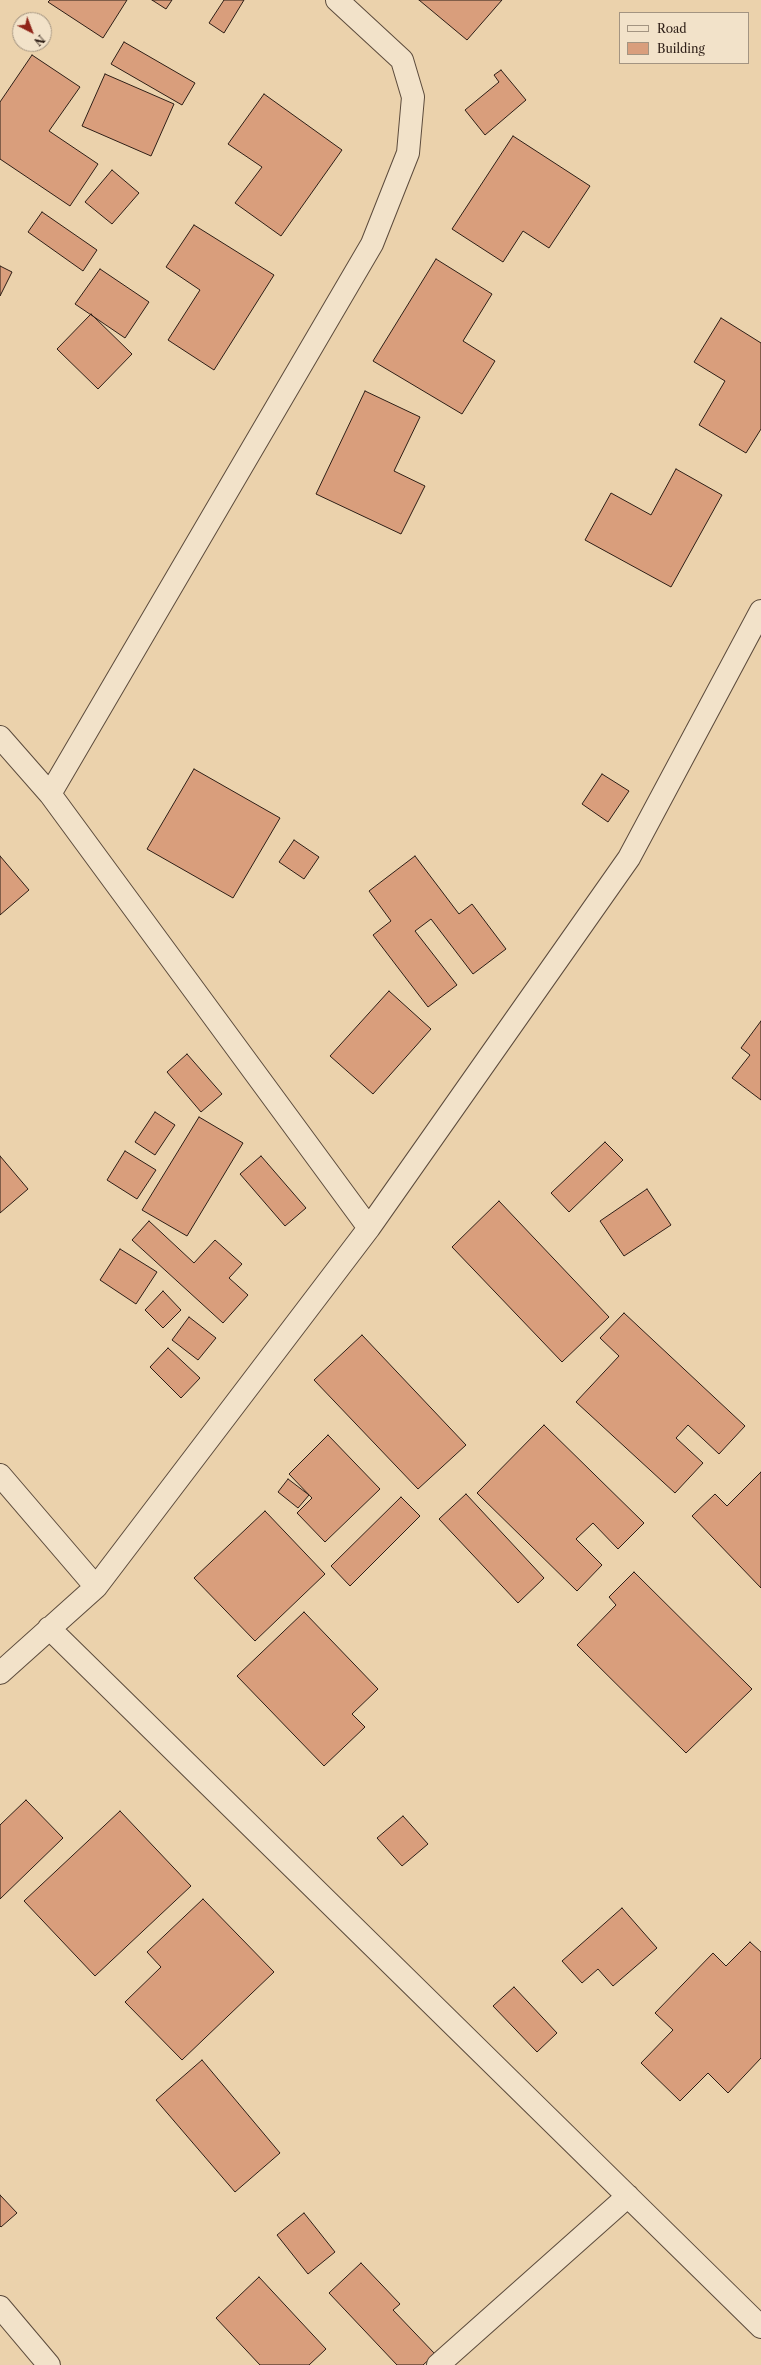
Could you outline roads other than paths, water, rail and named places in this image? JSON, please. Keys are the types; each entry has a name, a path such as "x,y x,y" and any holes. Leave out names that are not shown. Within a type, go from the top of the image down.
{"street":[{"path":"50,794 372,244 408,153 414,97 402,60 337,0"},
{"path":"0,1673 96,1587 369,1228 629,858 761,611"},
{"path":"0,737 50,794 369,1228"},
{"path":"0,1475 96,1587"},
{"path":"49,1628 628,2196 760,2323"},
{"path":"438,2365 628,2196"},
{"path":"0,2307 49,2365"}]}
